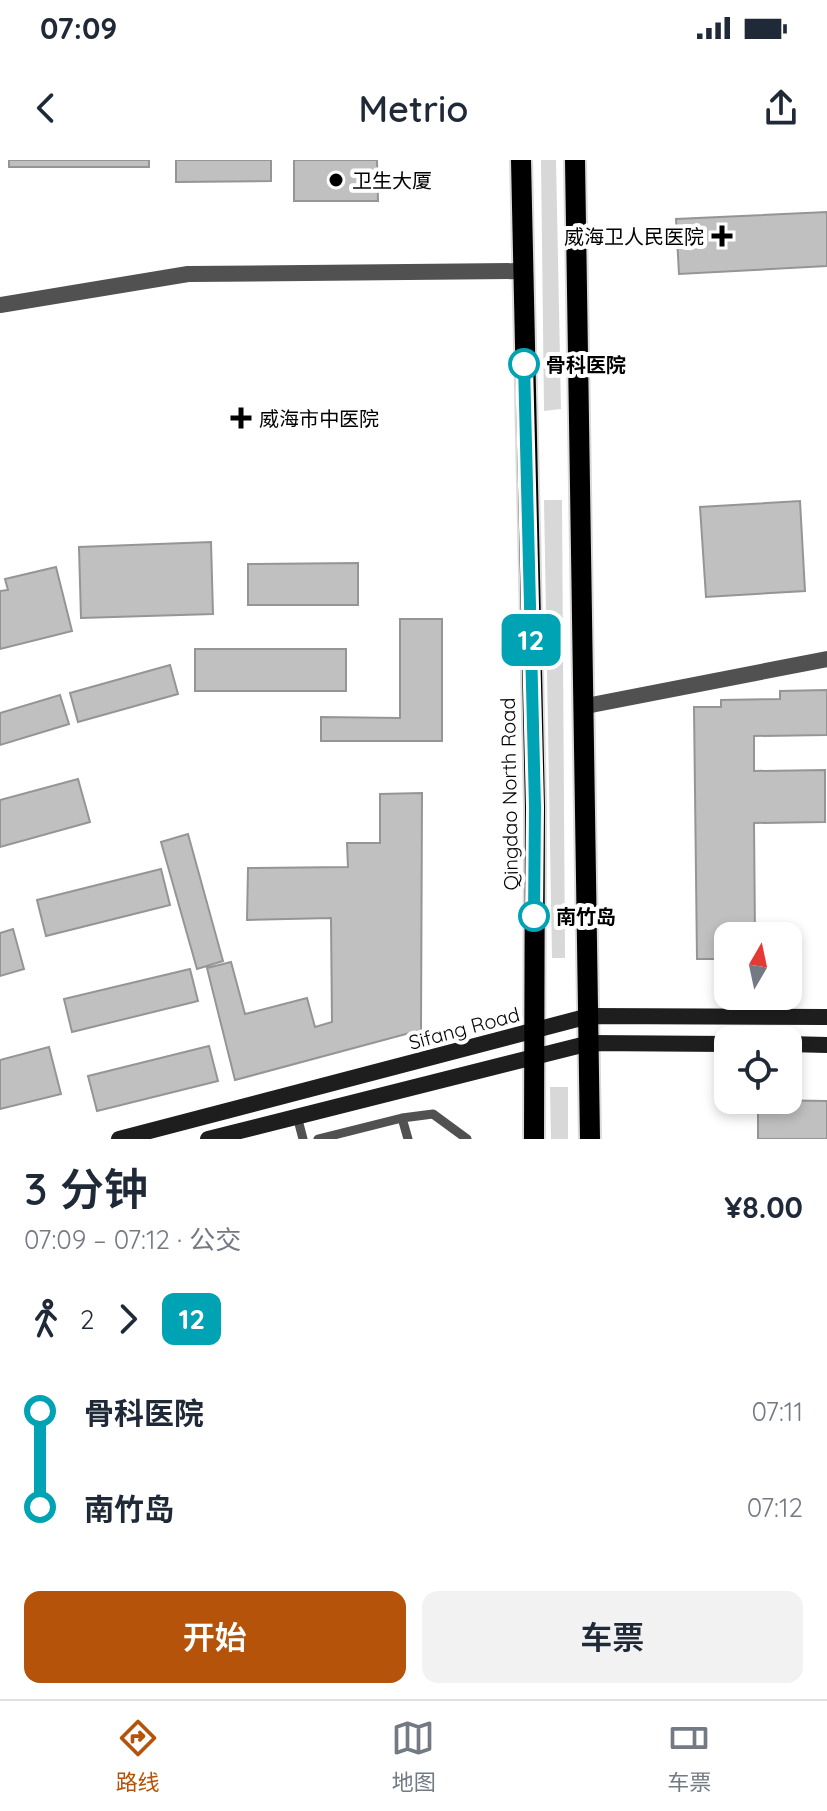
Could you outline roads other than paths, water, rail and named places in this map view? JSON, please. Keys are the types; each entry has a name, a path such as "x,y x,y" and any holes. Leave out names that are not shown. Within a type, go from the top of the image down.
{"main road":[{"name":"Qingdao North Road","path":"521,160 535,807 534,1139"},
{"path":"575,160 586,706 590,1139"},
{"name":"Sifang Road","path":"119,1139 589,1016 827,1017"},
{"path":"208,1139 590,1043 714,1044"},
{"path":"802,1044 827,1045"}],"street":[{"path":"0,305 188,274 523,271"},
{"path":"586,706 827,659"}],"lane":[{"path":"318,1139 402,1118 433,1114 467,1139"},
{"path":"297,1116 303,1139"},
{"path":"402,1118 408,1139"}],"place":[{"name":"卫生大厦","path":"336,180"},
{"name":"威海卫人民医院","path":"722,236"},
{"name":"骨科医院","path":"524,364"},
{"name":"威海市中医院","path":"241,418"},
{"name":"南竹岛","path":"534,916"}]}
